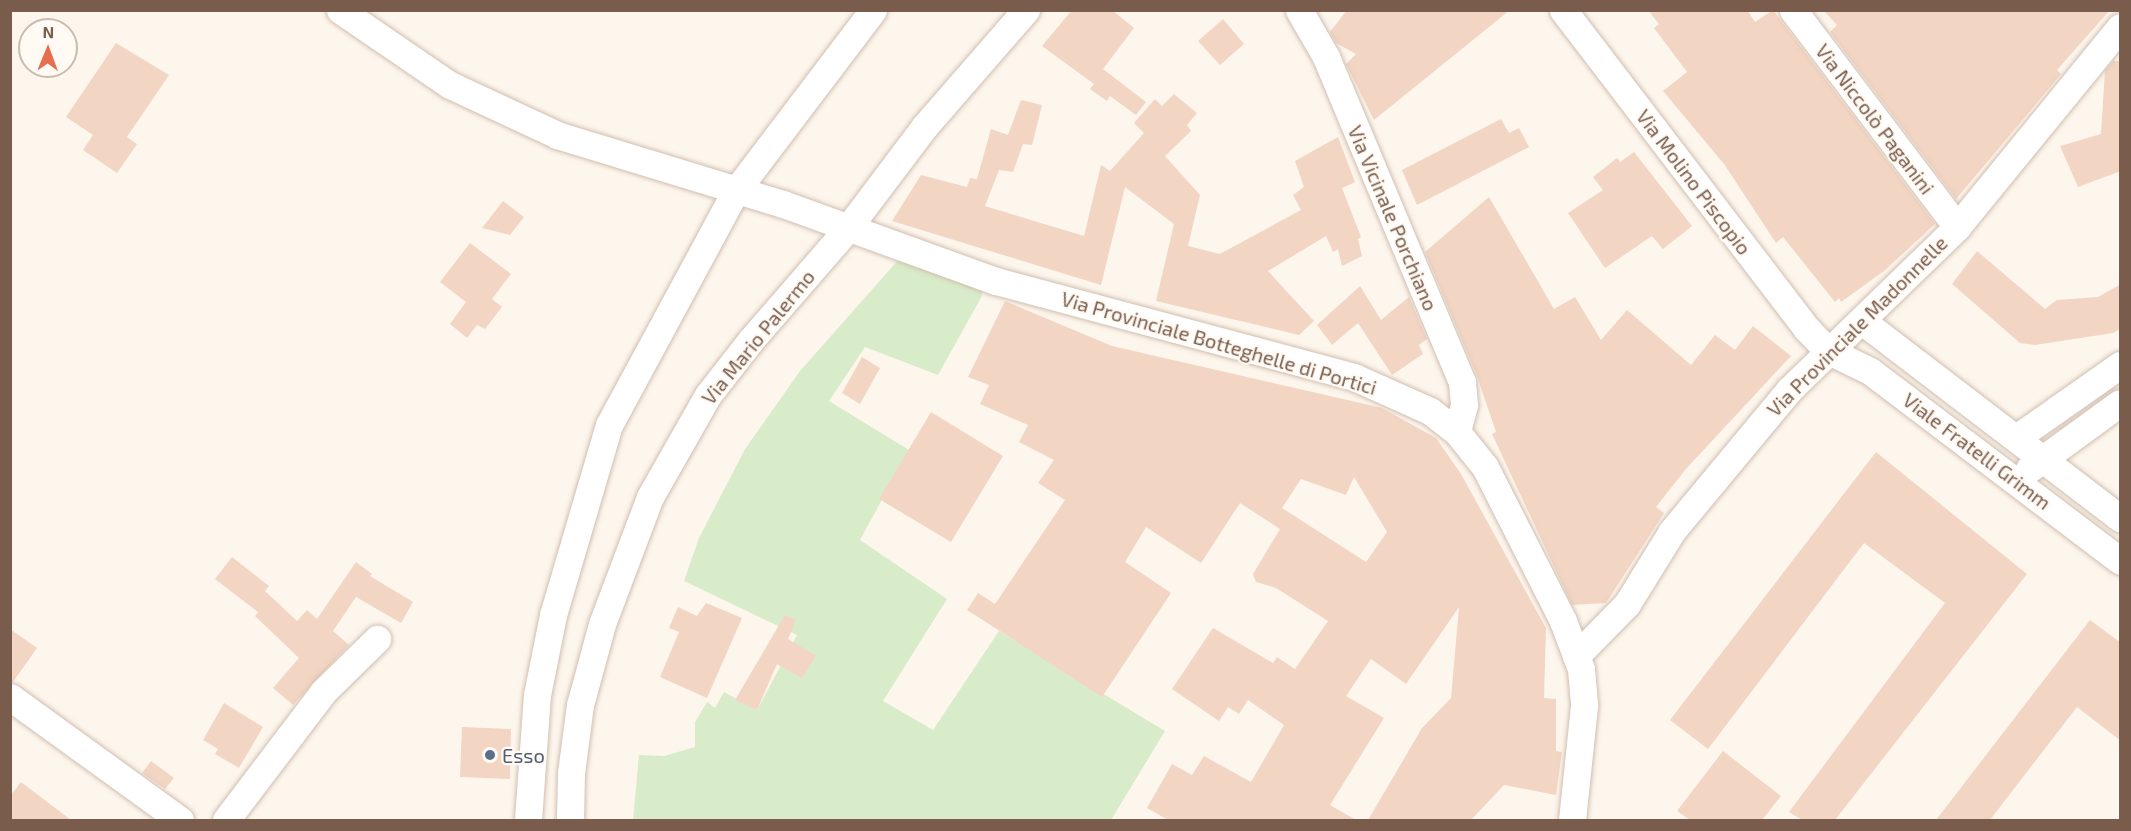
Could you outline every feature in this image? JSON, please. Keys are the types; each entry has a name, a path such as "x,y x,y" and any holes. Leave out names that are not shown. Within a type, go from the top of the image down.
{"street":[{"name":"Via Provinciale Botteghelle di Portici","path":"340,10 450,85 557,135 735,192 783,204 996,281 1353,377 1430,411 1457,432 1485,467 1563,621 1576,656 1584,687 1584,706 1572,820"},
{"path":"528,820 532,739 546,649 609,425 735,192 873,10"},
{"name":"Via Mario Palermo","path":"570,820 571,773 580,705 602,624 650,497 708,395 848,228 925,126 1026,10"},
{"name":"Via Vicinale Porchiano","path":"1299,10 1326,57 1462,382 1464,405 1457,432"},
{"name":"Via Molino Piscopio","path":"1563,10 1806,328 1827,350"},
{"name":"Via Niccolò Paganini","path":"1792,10 1957,227"},
{"name":"Via Provinciale Madonnelle","path":"1576,656 1617,617 1672,531 1789,390 1827,350 1863,321 1957,227 2121,27"},
{"name":"Viale Fratelli Grimm","path":"1863,321 2121,518"},
{"name":"Viale Fratelli Grimm","path":"1827,350 1870,371 2016,478 2121,561"},
{"path":"2016,478 2016,438 2121,365"},
{"path":"2016,478 2121,403"},
{"path":"226,820 323,692 378,639"},
{"path":"10,697 180,820"}],"green space":[{"path":"900,258 982,288 982,296 938,375 865,347 829,401 909,450 860,540 947,599 883,701 933,730 999,631 1165,731 1111,820 633,820 639,755 664,756 695,747 695,722 707,702 715,708 724,692 757,710 797,635 684,581 699,538 745,449 800,371"}],"building":[{"path":"1072,10 1112,10 1134,28 1103,69 1146,102 1136,115 1110,96 1107,101 1090,89 1094,84 1042,46"},
{"path":"1347,10 1510,10 1374,120 1346,64 1356,54 1336,43 1330,32"},
{"path":"1648,10 1747,10 1755,22 1773,10 1935,224 1884,271 1841,302 1839,298 1835,302 1783,237 1776,243 1724,164 1663,91 1687,72 1654,28 1659,24"},
{"path":"1823,10 2110,10 2057,70 2061,74 1956,199 1830,32 1837,25"},
{"path":"1223,19 1244,44 1220,65 1198,41"},
{"path":"116,43 169,75 127,137 137,144 117,173 83,150 93,135 66,117"},
{"path":"2113,61 2121,61 2121,171 2078,187 2060,146 2101,134 2105,70"},
{"path":"1174,94 1197,113 1187,125 1191,131 1165,156 1200,195 1188,246 1220,254 1301,210 1293,195 1304,187 1295,161 1338,137 1355,182 1342,188 1361,237 1358,239 1362,256 1342,266 1338,249 1333,252 1326,236 1268,271 1314,321 1299,335 1156,301 1174,224 1125,187 1101,285 892,221 921,175 967,187 970,178 977,179 991,129 1008,135 1021,100 1042,105 1032,145 1023,144 1013,172 999,170 985,206 1084,236 1101,165 1110,171 1144,133 1134,123 1155,99 1162,106"},
{"path":"1501,119 1509,133 1519,128 1529,147 1417,205 1402,170"},
{"path":"1634,152 1692,226 1663,249 1652,236 1605,268 1568,213 1603,190 1593,177 1617,158 1620,162"},
{"path":"1489,197 1554,309 1575,297 1601,340 1627,310 1691,365 1715,335 1735,350 1753,326 1791,356 1685,470 1656,507 1664,513 1606,603 1572,605 1492,434 1496,432 1477,376 1425,252"},
{"path":"503,201 524,217 510,235 482,228"},
{"path":"470,243 511,274 492,299 502,307 485,329 477,325 467,338 450,324 466,302 440,282"},
{"path":"1977,251 2045,309 2057,300 2098,297 2121,284 2121,328 2113,333 2035,345 2020,343 1952,284"},
{"path":"1360,286 1381,320 1409,297 1427,339 1419,345 1423,354 1392,375 1358,323 1332,345 1317,325"},
{"path":"1005,301 1112,346 1382,408 1436,438 1461,474 1546,628 1544,698 1556,699 1556,751 1562,752 1556,795 1504,785 1471,820 1368,820 1422,728 1451,698 1459,607 1406,684 1371,659 1346,696 1384,718 1330,805 1356,820 1168,820 1147,808 1172,764 1192,775 1204,756 1251,782 1284,725 1248,700 1239,714 1228,707 1219,721 1172,689 1213,628 1273,663 1277,657 1295,669 1328,621 1276,588 1256,582 1253,574 1280,529 1240,503 1201,563 1146,527 1125,562 1171,593 1102,697 967,610 978,593 995,604 1065,500 1038,483 1054,460 1019,442 1028,425 980,404 989,385 968,377","holes":["1354,477 1387,532 1366,562 1282,508 1301,479 1346,495"]},
{"path":"862,357 880,368 860,404 842,393"},
{"path":"931,412 1003,456 951,542 879,499"},
{"path":"1876,452 2027,574 1835,820 1802,820 1789,812 1945,603 1864,543 1708,749 1670,720"},
{"path":"232,557 269,586 265,591 297,621 307,610 317,619 356,562 372,574 370,576 413,602 401,623 356,597 333,631 349,645 293,705 273,688 299,658 255,616 258,612 215,579"},
{"path":"706,603 742,618 707,698 660,677 679,632 669,628 678,607 697,616"},
{"path":"785,615 796,620 788,639 816,656 802,678 777,664 757,710 735,700"},
{"path":"2090,620 2121,643 2121,741 2077,707 1990,820 1936,820"},
{"path":"10,629 37,648 13,682 10,681"},
{"path":"224,703 263,727 239,768 215,754 218,749 203,740"},
{"path":"462,727 511,729 510,779 460,777"},
{"path":"1723,751 1781,796 1762,820 1690,820 1677,811"},
{"path":"151,761 174,778 165,789 142,773"},
{"path":"21,782 71,820 10,820 10,796"}],"place":[{"name":"Esso","path":"490,755"}]}
